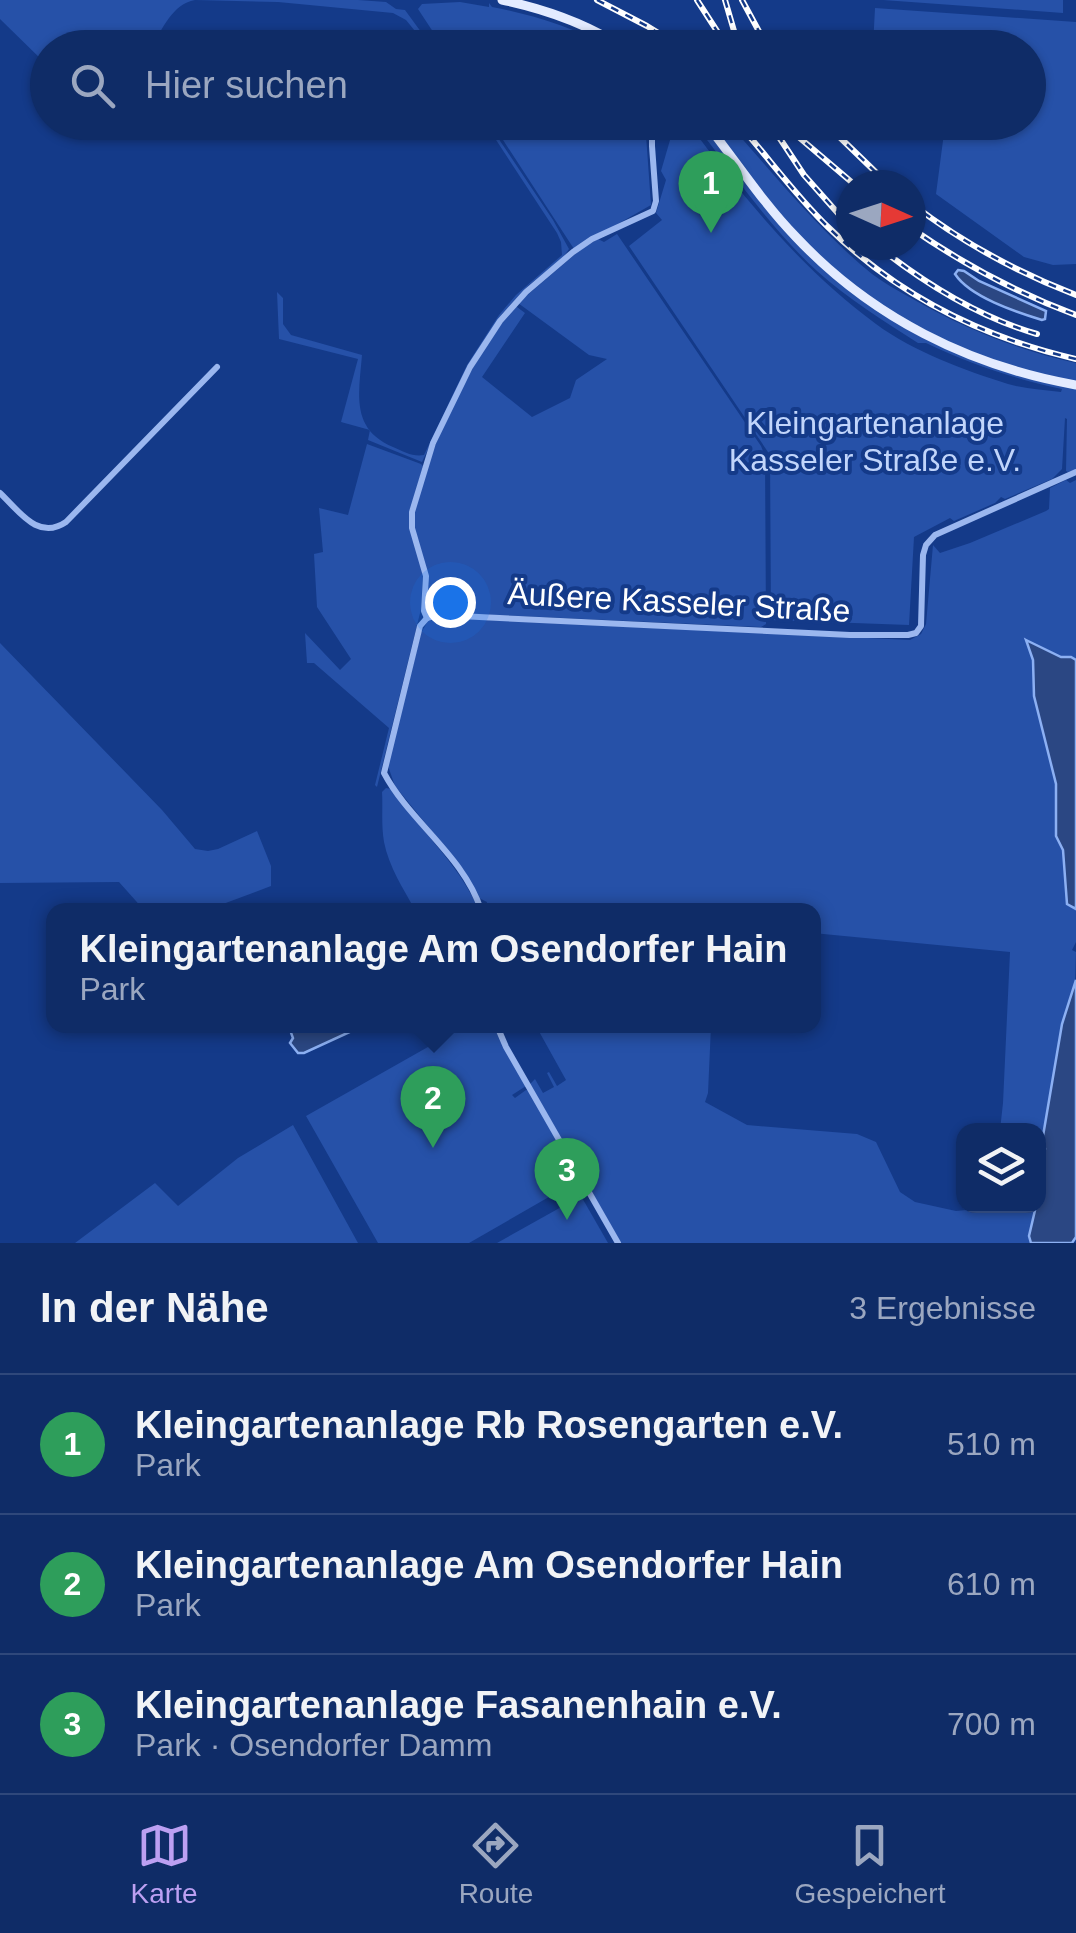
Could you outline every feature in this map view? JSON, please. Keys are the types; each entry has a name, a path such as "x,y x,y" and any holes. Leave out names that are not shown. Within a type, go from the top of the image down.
{"main road":[{"path":"502,0 537,8 589,30"},
{"path":"719,140 795,236 878,308 973,357 1024,374 1076,385"}],"street":[{"path":"478,903 460,869 384,773 420,626 427,618 426,576 412,528 412,512 426,464 458,390 500,322 526,292 573,252 652,211 656,201 652,140"},
{"path":"0,492 33,525 44,529 58,527 217,367"},
{"name":"Äußere Kasseler Straße","path":"427,618 438,615 908,636 920,626 924,555 926,545 935,535 1076,472"},
{"path":"500,1033 618,1243"}],"green space":[{"path":"0,0 195,0 180,6 161,30 30,30 30,48 0,19"},
{"path":"195,0 386,2 405,10 420,30 393,13 278,2"},
{"path":"883,0 1063,0 1063,13"},
{"path":"460,2 489,7 489,3 571,30 432,30 418,9 422,4"},
{"path":"875,8 1076,22 1076,264 1053,265 1024,257 936,194 943,140 1046,140 1046,30 874,30"},
{"path":"496,140 499,140 569,249 502,314 467,367 422,462 368,440 370,431 401,451 424,455 467,365 499,315 562,255 557,233"},
{"path":"503,140 646,140 651,205 574,249"},
{"name":"Kleingartenanlage Kasseler Straße e.V.","path":"670,140 701,140 798,256 876,324 906,343 974,373 1008,384 1061,392 1062,389 1009,376 918,343 854,300 783,237 707,140 714,140 768,210 889,318 921,337 986,365 1076,388 1076,470 1066,471 1065,418 1062,469 1052,479 1005,499 1001,497 954,521 950,518 914,537 909,625 771,620 770,455 629,246 662,220 656,213 666,180 661,171"},
{"path":"722,140 743,140 836,241 836,260 856,260 896,290 971,328 1033,352 1076,363 1076,382 1006,364 940,338 879,303 806,244"},
{"path":"617,234 765,456 766,624 761,627 429,612 428,580 414,530 414,513 449,413 472,369 514,307 525,313 482,377 532,417 570,398 576,380 607,359 589,355 518,303 580,250"},
{"path":"277,292 283,298 283,324 291,335 362,355 360,408 369,430 341,422 358,359 279,339"},
{"path":"367,444 423,466 410,511 423,572 421,609 377,787 389,728 314,663 307,663 305,633 340,670 351,659 317,607 314,554 323,552 319,508 348,515"},
{"path":"1076,480 1076,660 1026,642 1033,660 1034,696 1056,784 1056,836 1063,850 1067,904 1076,909 1076,942 1072,950 1076,952 1075,985 1062,1024 1045,1123 1001,1123 1010,952 821,934 821,903 487,903 479,898 463,869 395,786 388,766 421,633 428,621 446,618 910,640 921,634 926,624 933,545 940,553 1049,509 1050,488"},
{"path":"0,643 195,849 218,849 257,831 271,866 271,886 226,903 138,903 119,882 0,883"},
{"path":"391,789 449,861 476,903 411,903 384,842 382,792"},
{"path":"453,1033 499,1033 526,1086 512,1095 515,1098 530,1091 578,1179 469,1243 378,1243 306,1116"},
{"path":"540,1033 711,1033 705,1102 747,1125 857,1134 876,1142 900,1192 915,1202 956,1213 1034,1213 1031,1243 621,1243 530,1084 535,1079 543,1093 554,1087 549,1072 557,1086 566,1080"},
{"path":"293,1125 358,1243 75,1243 155,1183 178,1206 238,1158"},
{"path":"581,1196 608,1243 497,1243"}],"shaded area":[{"path":"958,270 1046,311 1045,319 982,297 962,282 955,274"},
{"path":"1026,640 1076,660 1076,909 1067,904 1063,850 1056,836 1056,784 1034,696 1033,660"},
{"path":"1076,980 1076,1237 1072,1243 1031,1243 1034,1213 1046,1213 1045,1123 1062,1024"},
{"path":"291,1033 347,1033 304,1053 298,1053 290,1043"}],"railway":[{"path":"597,0 654,30"},
{"path":"697,0 716,30"},
{"path":"725,0 734,30"},
{"path":"742,0 758,30"},
{"path":"752,140 816,215 883,274 974,326 1076,359"},
{"path":"781,140 804,175 836,211"},
{"path":"802,140 837,170"},
{"path":"843,140 874,170"},
{"path":"926,214 990,255 1076,295"},
{"path":"926,238 991,277 1076,315"},
{"path":"896,260 952,297 1037,334"}],"place":[{"name":"Kleingartenanlage Rb Rosengarten e.V.","path":"711,233"},
{"name":"Kleingartenanlage Am Osendorfer Hain","path":"433,1148"},
{"name":"Kleingartenanlage Fasanenhain e.V.","path":"567,1220"}]}
